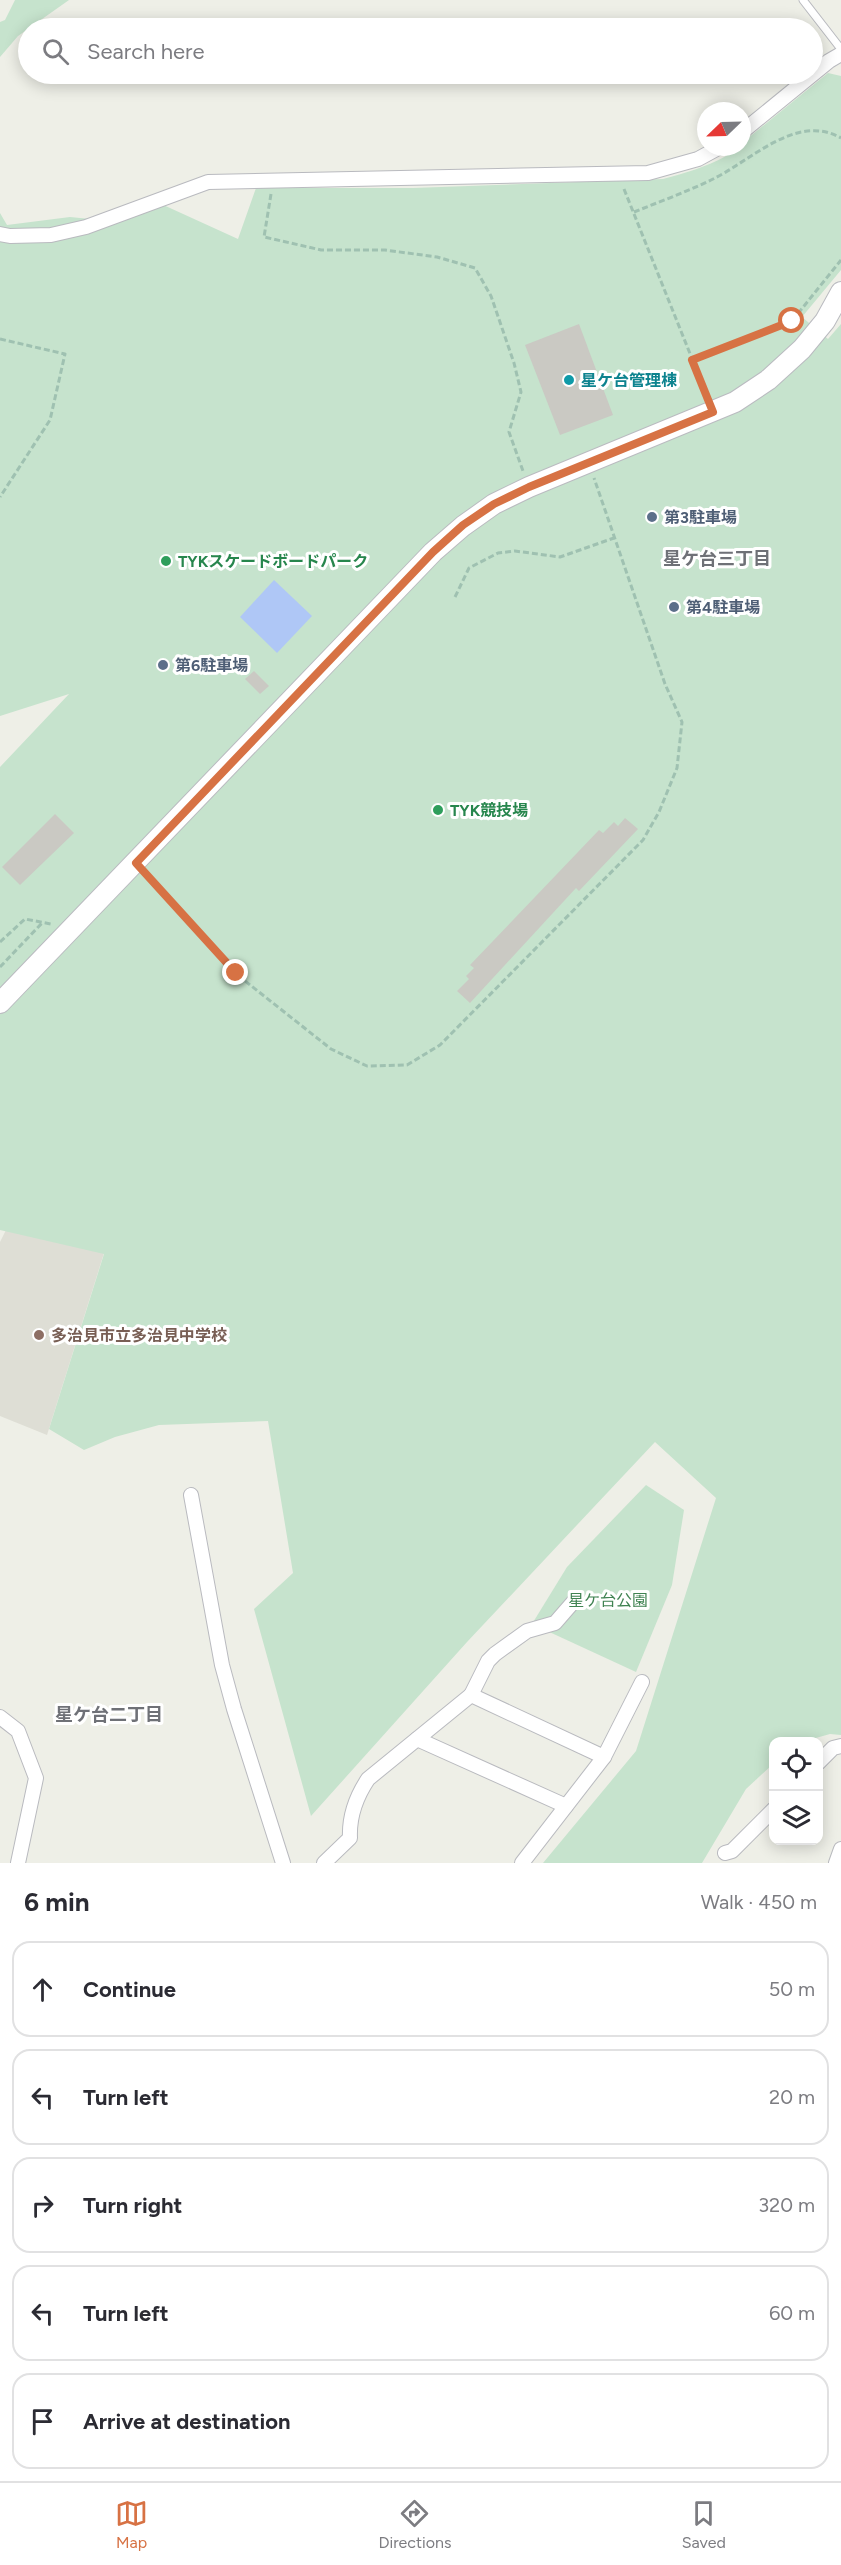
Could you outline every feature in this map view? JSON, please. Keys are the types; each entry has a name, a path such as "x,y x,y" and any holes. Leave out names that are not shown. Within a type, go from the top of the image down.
{"street":[{"path":"823,66 841,54"},
{"path":"751,125 801,84"},
{"path":"0,234 10,236 51,234 86,227 208,182 648,173 704,156"},
{"path":"0,1003 433,552 463,525 494,504 529,487 713,412 744,396 768,380 802,349 825,321 841,292"},
{"path":"191,1495 225,1676 284,1863"},
{"path":"324,1863 350,1838 349,1824 359,1793 368,1779 471,1695 488,1661 495,1654 527,1631 555,1623 575,1600"},
{"path":"522,1863 604,1757 642,1682"},
{"path":"471,1695 604,1757"},
{"path":"0,1717 18,1731 36,1778 18,1863"},
{"path":"417,1739 566,1806"},
{"path":"823,1759 833,1748 841,1746"},
{"path":"725,1853 732,1851 769,1814"},
{"path":"836,1863 841,1849"}],"lane":[{"path":"803,0 817,18"},
{"path":"823,26 841,49"}],"path":[{"path":"634,212 711,181 743,164 767,145 794,134 828,131 841,138"},
{"path":"272,180 264,237 321,250 385,250 437,257 475,268 491,296 514,363 520,392 508,432 529,487"},
{"path":"624,189 713,412"},
{"path":"692,360 792,321 841,260"},
{"path":"0,339 65,354 50,420 0,497"},
{"path":"136,863 236,973 331,1049 367,1066 407,1065 440,1045 643,840 659,812 677,768 682,722 665,684 588,462"},
{"path":"455,597 469,568 498,553 515,551 561,557 614,538"},
{"path":"0,942 25,919 69,930"},
{"path":"0,967 43,922"}],"shaded area":[{"name":"多治見市立多治見中学校","path":"6,1230 104,1253 47,1435 0,1416 0,1242"}],"green space":[{"path":"15,0 69,0 44,18 18,18 18,36 0,57 0,22 5,20"},
{"path":"828,73 841,76 841,270 802,317 828,339 841,324 841,1735 769,1737 769,1768 746,1789 702,1863 543,1863 636,1751 716,1498 655,1442 467,1642 311,1816 254,1609 293,1573 268,1421 159,1425 115,1437 84,1450 49,1429 104,1254 0,1230 0,767 69,694 0,716 0,213 7,225 70,217 111,221 159,203 238,239 256,188 413,188 663,179 703,167 726,156 751,156 751,136 814,84 823,84 823,77"},
{"name":"星ケ台公園","path":"646,1485 684,1510 672,1585 636,1672 532,1624 567,1567"}],"water":[{"path":"274,580 312,616 277,653 240,617"}],"building":[{"name":"星ケ台管理棟","path":"579,324 613,415 560,435 525,345"},
{"path":"254,671 269,686 260,694 245,679"},
{"path":"55,814 74,833 20,885 2,867"},
{"path":"625,818 638,829 579,891 576,888 470,1003 457,991 469,979 466,976 474,968 470,965 599,830 603,833 614,822 618,826"}],"place":[{"name":"星ケ台管理棟","path":"569,380"},
{"name":"第3駐車場","path":"652,517"},
{"name":"TYKスケードボードパーク","path":"166,561"},
{"name":"第4駐車場","path":"674,607"},
{"name":"第6駐車場","path":"163,665"},
{"name":"TYK競技場","path":"438,810"},
{"name":"多治見市立多治見中学校","path":"39,1335"}],"district":[{"name":"星ケ台三丁目","path":"717,559"},
{"name":"星ケ台二丁目","path":"109,1715"}],"route":[{"path":"236,973 136,863 433,552 463,525 494,504 529,487 713,412 692,360 792,321"}]}
